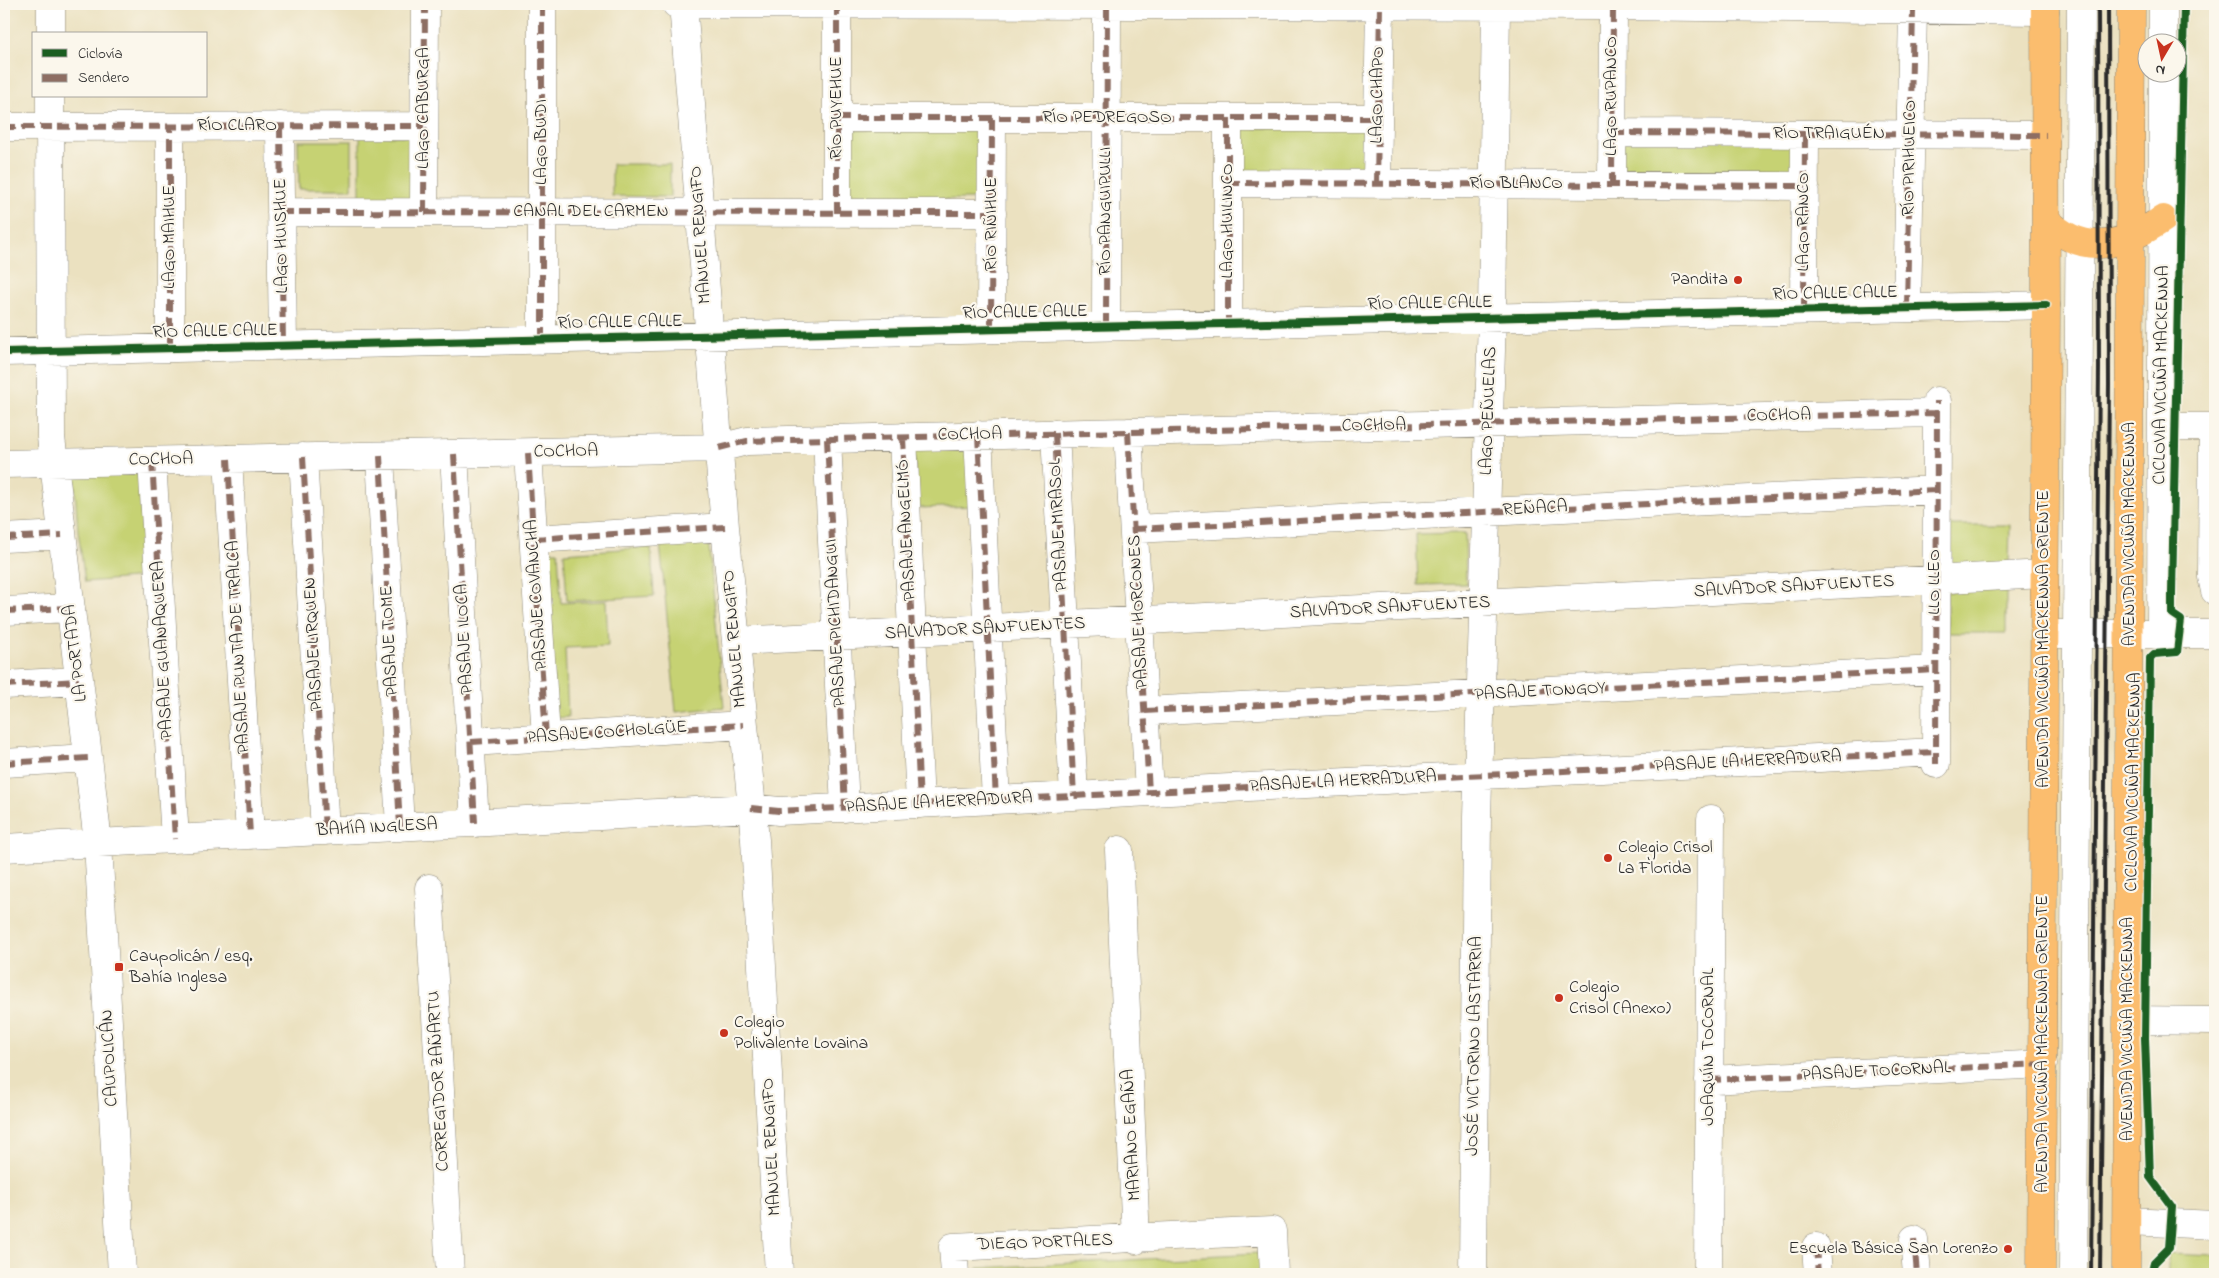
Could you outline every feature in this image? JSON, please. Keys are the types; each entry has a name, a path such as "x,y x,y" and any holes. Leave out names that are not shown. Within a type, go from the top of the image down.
{"main road":[{"name":"AVENIDA VICUÑA MACKENNA","path":"2126,1274 2131,4"},
{"name":"AVENIDA VICUÑA MACKENNA ORIENTE","path":"2042,1274 2043,633 2046,305 2045,8"},
{"path":"2046,220 2066,237 2079,242 2096,244 2131,239 2163,219"}],"street":[{"path":"50,32 51,4"},
{"name":"LAGO CABURGA","path":"424,212 425,4"},
{"name":"LAGO BUDI","path":"542,4 542,340"},
{"path":"676,4 1496,5 1913,10 2045,8"},
{"name":"MANUEL RENGIFO","path":"683,4 725,527 758,875 779,1274"},
{"name":"RÍO PUYEHUE","path":"837,4 838,213"},
{"path":"2072,1274 2081,4"},
{"path":"2163,4 2163,32"},
{"name":"RÍO PANGUIPULLI","path":"1106,326 1107,5"},
{"name":"LAGO PEÑUELAS","path":"1477,817 1492,317 1496,5"},
{"name":"LAGO CHAPO","path":"1377,184 1380,6"},
{"name":"LAGO RUPANCO","path":"1612,185 1613,6"},
{"name":"RÍO PIRIHUEICO","path":"1907,307 1913,10"},
{"path":"2161,634 2163,82"},
{"path":"50,98 49,351 54,463"},
{"name":"RÍO PEDREGOSO","path":"837,118 1378,118"},
{"name":"RÍO RIÑIHUE","path":"992,118 992,329"},
{"name":"LAGO HUILINCO","path":"1228,118 1228,324"},
{"name":"LAGO MAIHUE","path":"170,126 170,348"},
{"name":"LAGO HUISHUE","path":"280,126 283,346"},
{"name":"RÍO CLARO","path":"4,127 424,126"},
{"name":"RÍO TRAIGUÉN","path":"1612,133 2046,135"},
{"name":"LAGO RANCO","path":"1804,310 1805,134"},
{"name":"RÍO BLANCO","path":"1228,183 1805,186"},
{"name":"CANAL DEL CARMEN","path":"281,212 992,213"},
{"name":"RÍO CALLE CALLE","path":"4,352 2046,305"},
{"name":"COCHOA","path":"4,464 719,448 747,440 1488,423 1937,407"},
{"name":"LLO LLEO","path":"1936,758 1935,579 1937,407"},
{"path":"2163,428 2214,428 2214,582"},
{"name":"PASAJE HORCONES","path":"1128,432 1149,792"},
{"name":"PASAJE MIRASOL","path":"1055,433 1074,796"},
{"path":"978,435 996,800"},
{"name":"PASAJE ANGELMÓ","path":"903,437 920,804"},
{"name":"PASAJE PICHIDANGUI","path":"827,439 845,808"},
{"name":"PASAJE COVANCHA","path":"528,452 546,737"},
{"name":"PASAJE ILOCA","path":"454,454 475,823"},
{"name":"PASAJE TOME","path":"380,456 400,827"},
{"name":"PASAJE LIRQUEN","path":"303,457 325,831"},
{"name":"PASAJE PUNTA DE TRALCA","path":"228,459 250,835"},
{"name":"PASAJE GUANAQUERA","path":"152,460 175,839"},
{"name":"LA PORTADA","path":"54,463 98,843"},
{"name":"REÑACA","path":"1134,529 1936,490"},
{"path":"534,539 725,527"},
{"path":"4,538 62,535"},
{"name":"SALVADOR SANFUENTES","path":"736,641 2044,574"},
{"path":"4,612 71,608"},
{"path":"2043,633 2215,634"},
{"name":"PASAJE TONGOY","path":"1145,711 1935,670"},
{"path":"4,685 79,681"},
{"name":"PASAJE COCHOLGÜE","path":"470,742 743,725"},
{"path":"4,763 88,758"},
{"name":"PASAJE LA HERRADURA","path":"751,808 779,811 1478,775 1936,758"},
{"name":"BAHÍA INGLESA","path":"4,848 751,808"},
{"name":"JOSÉ VICTORINO LASTARRIA","path":"1473,1274 1477,817"},
{"name":"JOAQUÍN TOCORNAL","path":"1708,1274 1711,819"},
{"name":"CAUPOLICÁN","path":"98,843 122,1274"},
{"name":"MARIANO EGAÑA","path":"1119,850 1136,1240"},
{"name":"CORREGIDOR ZAÑARTU","path":"429,888 450,1274"},
{"path":"2128,1020 2215,1021"},
{"name":"PASAJE TOCORNAL","path":"1709,1080 2043,1064"},
{"path":"2127,1222 2215,1225"},
{"path":"1136,1240 1272,1231 1274,1274"},
{"path":"1914,1239 1917,1274"},
{"name":"DIEGO PORTALES","path":"955,1274 953,1247 1136,1240"},
{"path":"1816,1247 1818,1274"}],"green space":[{"path":"1240,128 1374,128 1371,177 1242,177"},
{"path":"848,130 986,130 987,199 848,200"},
{"path":"360,136 413,136 413,201 360,200"},
{"path":"1799,136 1798,179 1620,178 1618,137"},
{"path":"298,141 352,141 352,189 299,189"},
{"path":"612,164 670,164 670,197 612,196"},
{"path":"974,442 976,506 917,508 914,444"},
{"path":"74,474 139,474 145,577 85,582 78,531"},
{"path":"1944,525 2010,525 2009,563 1944,570"},
{"path":"1465,533 1466,584 1418,585 1416,534"},
{"path":"708,538 724,707 676,712 660,543"},
{"path":"651,547 654,596 567,601 564,553"},
{"path":"546,551 558,551 561,603 606,601 608,646 565,648 568,717 555,718"},
{"path":"2006,589 2006,633 1947,633 1947,592"},
{"path":"1259,1253 1260,1274 978,1274 978,1268"},
{"path":"2168,1254 2215,1256 2215,1274 2168,1274"}],"railway":[{"path":"2091,1274 2099,368 2098,4"},
{"path":"2100,1274 2109,385 2108,4"}],"marked path":[{"path":"424,212 425,4"},
{"path":"542,4 542,340"},
{"path":"837,4 837,213"},
{"path":"1106,326 1107,5"},
{"path":"1377,183 1380,6"},
{"path":"1612,185 1613,6"},
{"path":"1907,307 1913,10"},
{"path":"837,118 1378,118"},
{"path":"991,329 992,118"},
{"path":"1228,118 1228,323"},
{"path":"280,126 283,346"},
{"path":"4,127 424,126"},
{"path":"170,127 170,348"},
{"path":"1613,133 2046,135"},
{"path":"1804,310 1805,134"},
{"path":"1228,183 1805,186"},
{"path":"281,212 992,213"},
{"path":"1936,764 1937,401"},
{"path":"719,448 747,441 1936,413"},
{"path":"1128,432 1149,792"},
{"path":"1055,433 1074,796"},
{"path":"978,435 996,800"},
{"path":"903,437 920,804"},
{"path":"827,439 845,808"},
{"path":"528,453 546,737"},
{"path":"454,454 475,823"},
{"path":"380,456 400,827"},
{"path":"303,457 325,831"},
{"path":"228,459 250,835"},
{"path":"152,461 175,839"},
{"path":"1134,529 1936,490"},
{"path":"534,539 725,527"},
{"path":"4,538 62,535"},
{"path":"4,611 71,608"},
{"path":"1145,711 1935,670"},
{"path":"4,685 79,681"},
{"path":"471,742 743,725"},
{"path":"751,808 779,811 1936,752"},
{"path":"4,763 88,758"},
{"path":"1709,1080 2043,1064"},
{"path":"1914,1239 1917,1274"},
{"path":"1816,1247 1818,1274"}],"cycle path":[{"name":"CICLOVIA VICUÑA MACKENNA","path":"2151,1274 2154,1263 2169,1248 2172,1207 2150,1177 2145,1038 2150,658 2154,654 2177,652 2181,620 2172,614 2172,593 2184,4"},
{"path":"4,352 2046,305"}],"place":[{"name":"Pandita","path":"1738,280"},
{"name":"Colegio Crisol La Florida","path":"1608,858"},
{"name":"Caupolicán / esq. Bahía Inglesa","path":"119,967"},
{"name":"Colegio Crisol (Anexo)","path":"1559,998"},
{"name":"Colegio Polivalente Lovaina","path":"724,1033"},
{"name":"Escuela Básica San Lorenzo","path":"2008,1249"}]}
